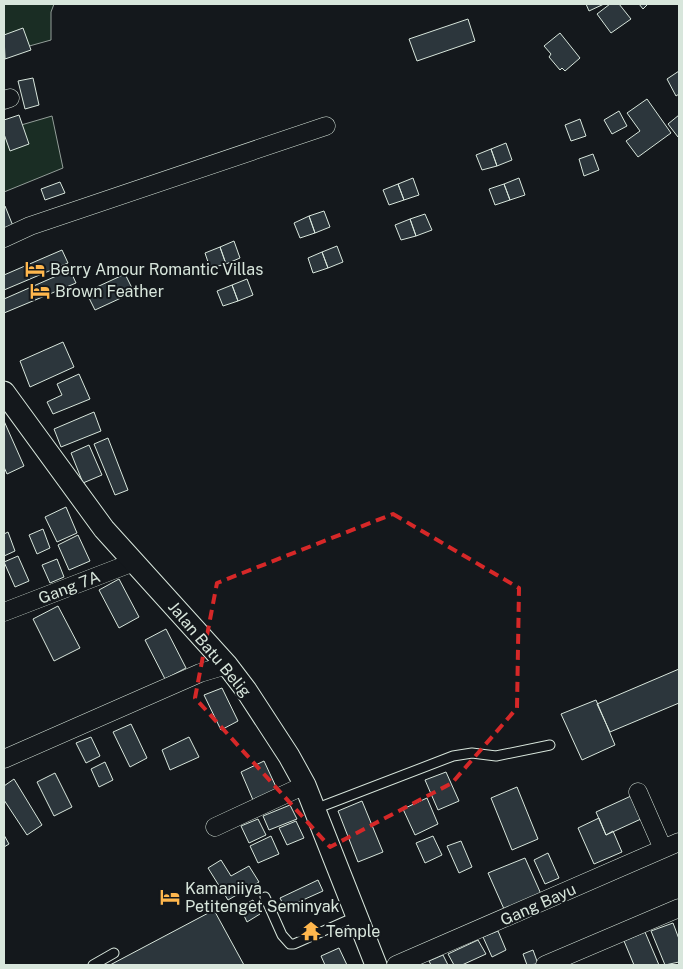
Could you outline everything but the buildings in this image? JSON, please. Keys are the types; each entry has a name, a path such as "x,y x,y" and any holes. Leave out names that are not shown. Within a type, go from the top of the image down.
{"street":[{"path":"4,238 30,226 326,126"},
{"name":"Jalan Batu Belig","path":"4,392 81,501 227,664 280,742 305,785 355,917 376,965"},
{"name":"Gang 7A","path":"4,612 134,562"},
{"path":"4,759 200,673 227,664"},
{"path":"215,827 305,785"},
{"path":"638,792 663,849"},
{"name":"Gang Bayu","path":"396,965 679,842"},
{"path":"545,965 679,908"}],"lane":[{"path":"315,809 453,756 472,753 496,756 550,745"},
{"path":"264,897 282,935 290,944 294,944 355,917"},
{"path":"92,965 114,953"}],"highlighted area":[{"path":"393,514 519,588 517,708 452,783 330,847 195,698 217,583"}],"green space":[{"path":"4,4 54,4 51,12 51,40 4,53"},
{"path":"52,116 63,168 4,192 4,130"}],"place":[{"name":"Berry Amour Romantic Villas","path":"35,269"},
{"name":"Brown Feather","path":"40,291"},
{"name":"Kamaniiya Petitenget Seminyak","path":"170,897"},
{"name":"Temple","path":"311,931"}]}
